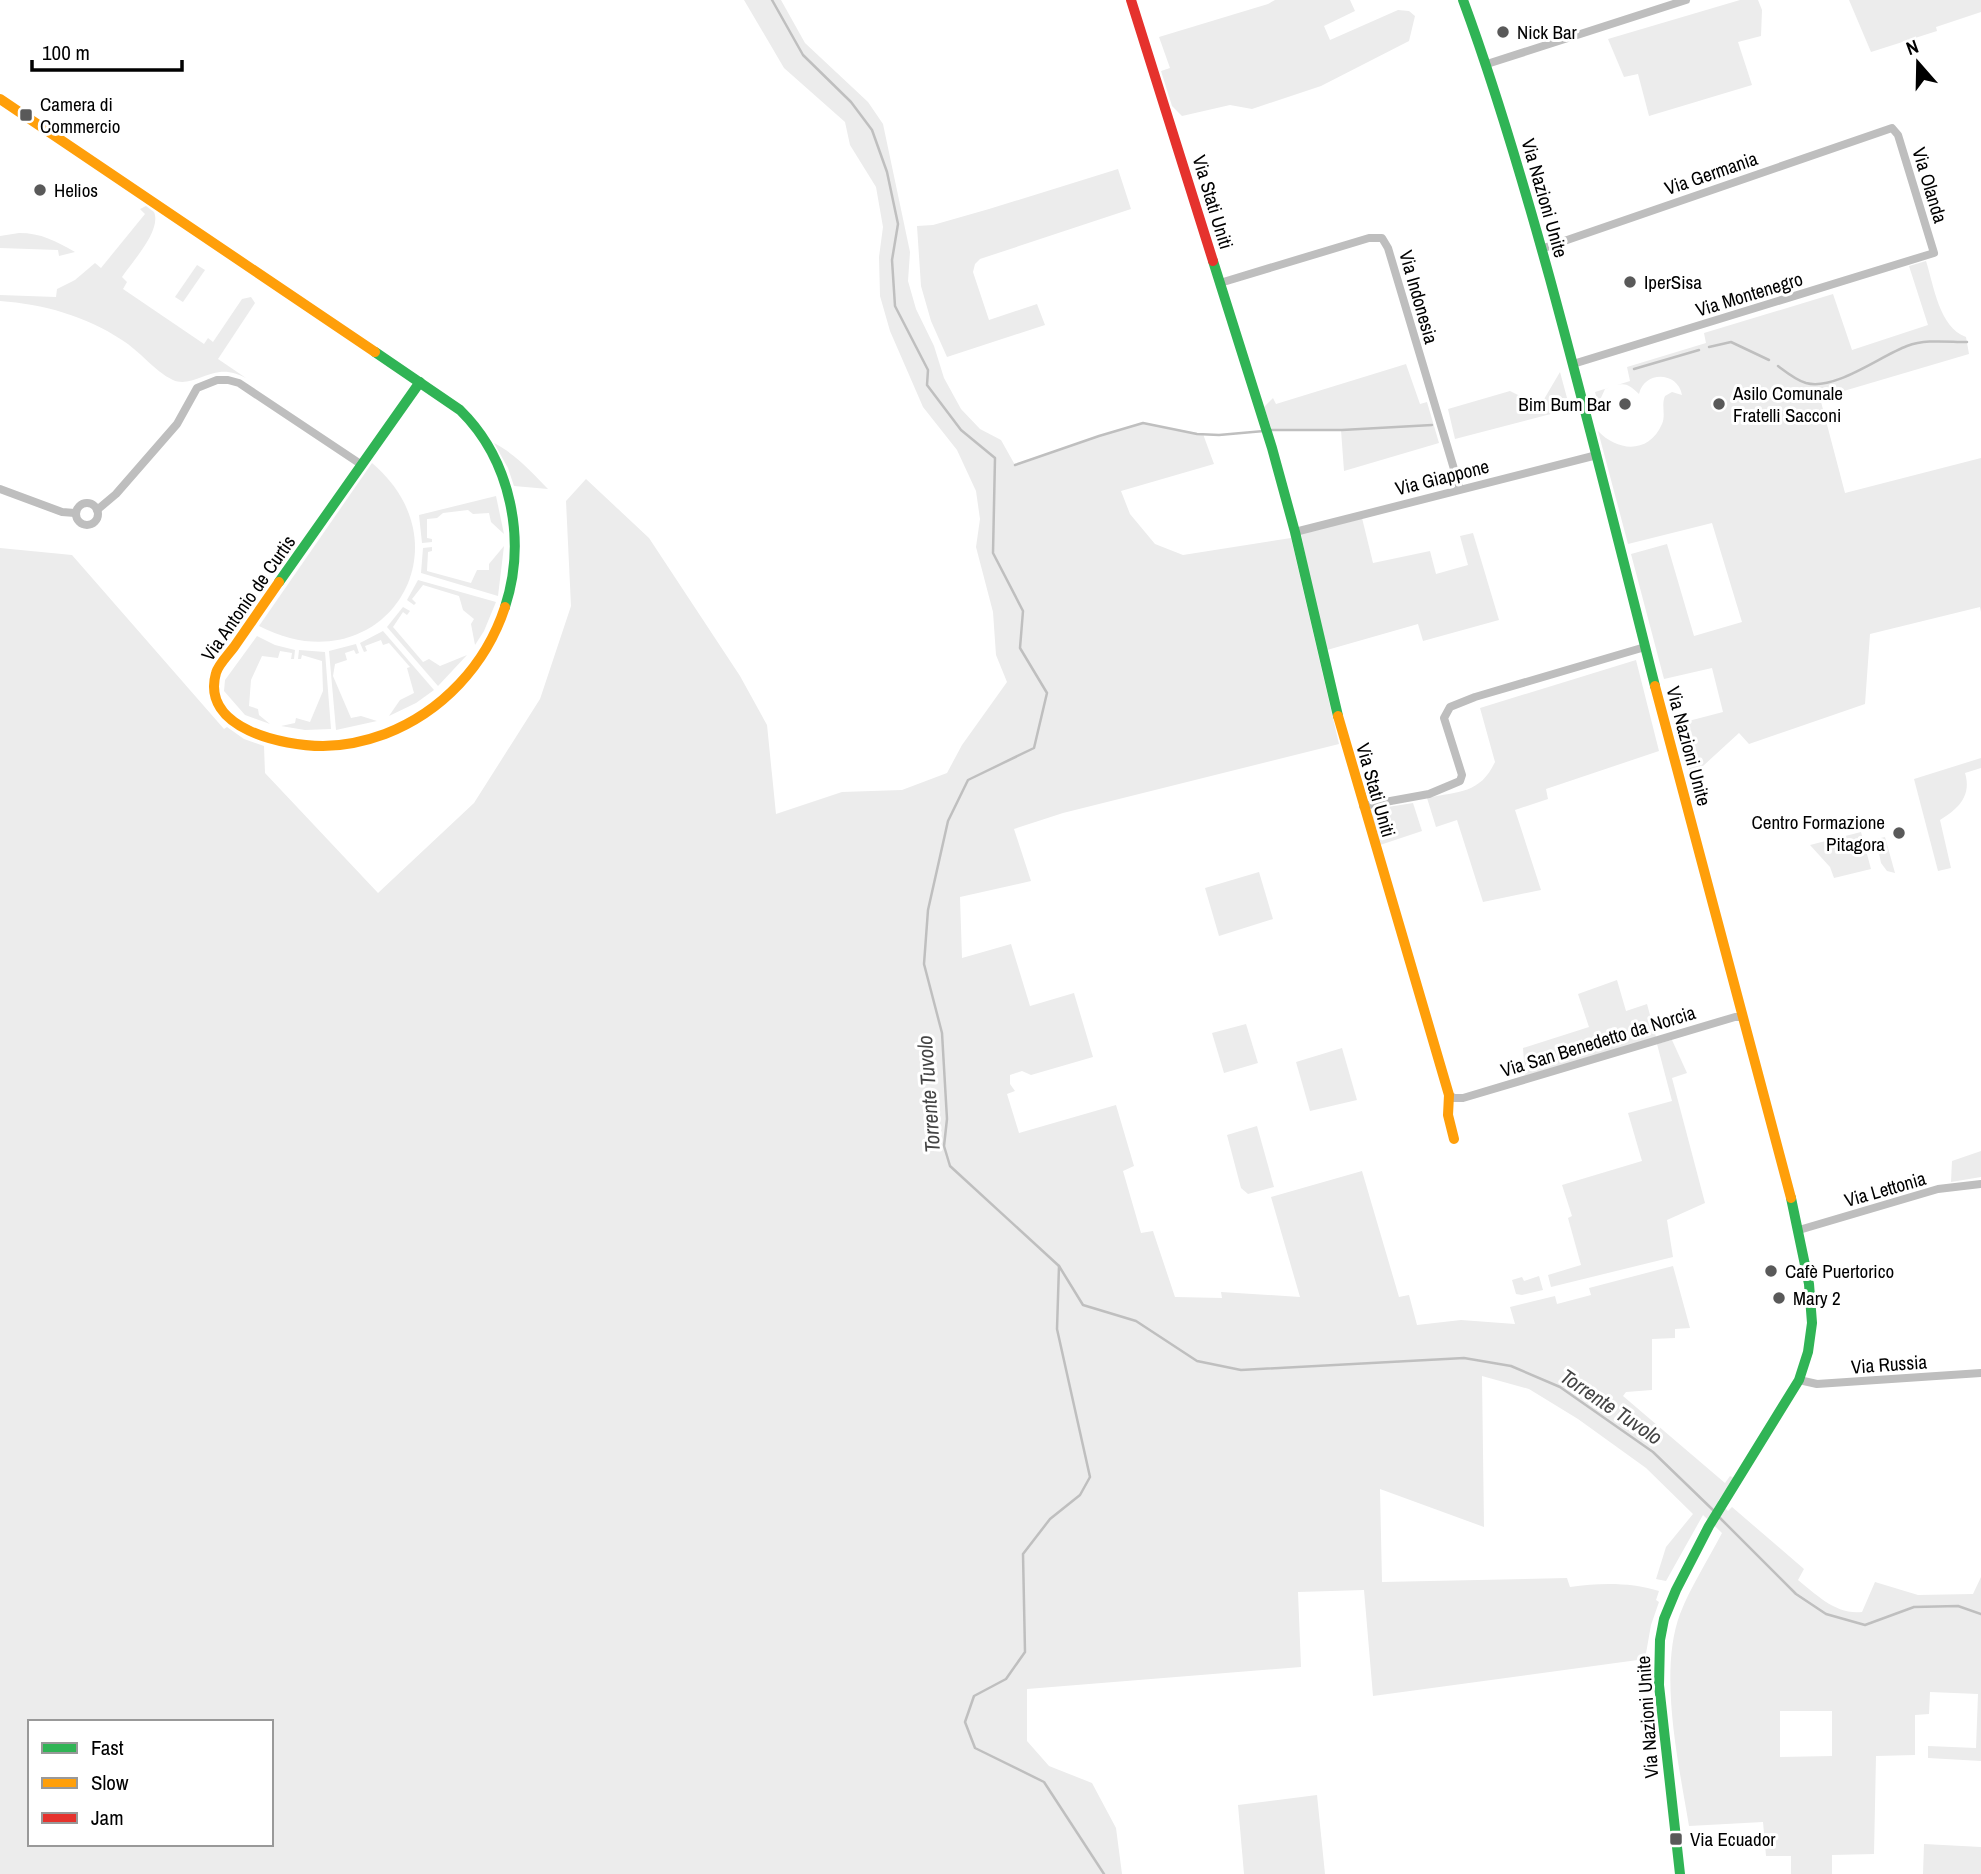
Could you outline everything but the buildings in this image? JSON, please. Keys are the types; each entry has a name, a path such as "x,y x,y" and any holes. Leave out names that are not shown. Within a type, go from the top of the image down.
{"street":[{"name":"Via Stati Uniti","path":"1130,0 1272,447 1295,532 1323,660 1363,806 1450,1095 1448,1115 1454,1139"},
{"name":"Via Nazioni Unite","path":"1463,0 1512,143 1573,364 1644,647 1799,1230 1809,1284 1812,1323 1808,1352 1799,1380 1709,1526 1675,1590 1664,1619 1658,1664 1680,1874"},
{"path":"1487,64 1686,0"},
{"name":"Via Antonio de Curtis","path":"0,99 460,410 477,426 497,466 513,515 516,561 513,588 492,644 459,687 444,700 387,733 356,741 321,746 276,740 244,730 230,719 214,698 212,685 216,672 420,383"},
{"name":"Via Germania","path":"1541,248 1892,128"},
{"name":"Via Olanda","path":"1892,128 1898,135 1934,253"},
{"name":"Via Indonesia","path":"1220,284 1369,238 1382,238 1388,248 1460,489"},
{"name":"Via Montenegro","path":"1573,364 1934,253"},
{"path":"97,510 86,502 77,507 75,513 79,523 89,525 96,520 97,510 116,494 177,424 197,388 217,380 239,383 362,466"},
{"name":"Via Giappone","path":"1295,532 1597,455"},
{"path":"0,489 62,512 75,513"},
{"path":"1363,806 1429,794 1460,781 1462,775 1444,718 1450,707 1487,693 1644,647"},
{"name":"Via San Benedetto da Norcia","path":"1463,1098 1735,1017 1743,1017"},
{"path":"1450,1095 1463,1098"},
{"path":"1448,1115 1463,1098"},
{"name":"Via Lettonia","path":"1799,1230 1938,1189 1981,1184"},
{"name":"Via Russia","path":"1799,1380 1828,1384 1981,1373"}],"shaded area":[{"path":"744,0 781,0 805,43 868,102 883,124 910,252 908,281 916,309 934,346 944,378 961,409 980,429 1001,440 1015,465 1143,423 1203,434 1214,464 1121,491 1130,514 1155,544 1183,555 1291,538 1339,744 1063,813 1014,829 1031,881 960,897 962,958 1011,944 1030,1006 1074,993 1093,1057 1031,1075 1022,1071 1010,1075 1010,1084 1015,1091 1007,1094 1019,1133 1116,1105 1134,1166 1123,1171 1141,1233 1153,1231 1175,1297 1222,1298 1221,1292 1300,1297 1271,1197 1362,1171 1399,1297 1409,1295 1417,1325 1461,1320 1515,1324 1510,1307 1555,1296 1557,1304 1591,1295 1589,1288 1673,1266 1690,1328 1675,1329 1675,1338 1652,1339 1652,1390 1626,1392 1623,1396 1725,1483 1730,1476 1734,1478 1718,1501 1728,1511 1732,1507 1804,1569 1798,1580 1827,1603 1844,1610 1862,1612 1875,1582 1918,1595 1973,1594 1981,1577 1981,1761 1928,1758 1928,1746 1976,1748 1978,1694 1930,1692 1929,1714 1915,1715 1915,1755 1876,1756 1874,1854 1832,1855 1832,1874 1791,1874 1791,1856 1766,1856 1763,1822 1689,1826 1672,1719 1671,1663 1680,1614 1722,1533 1703,1515 1666,1581 1656,1579 1666,1547 1693,1514 1646,1468 1578,1419 1529,1389 1482,1376 1484,1527 1380,1489 1382,1582 1567,1578 1570,1587 1614,1584 1659,1591 1656,1600 1659,1602 1651,1625 1645,1659 1373,1696 1364,1590 1298,1592 1301,1667 1027,1689 1027,1741 1049,1766 1092,1783 1116,1828 1122,1874 0,1874 0,548 72,555 224,729 227,727 244,739 264,746 265,773 378,893 474,803 540,699 571,606 566,501 586,479 649,538 740,676 767,725 776,814 842,792 902,790 947,773 962,745 1007,682 996,655 993,612 976,547 980,519 976,491 957,450 923,407 890,331 880,296 879,257 883,227 876,187 850,145 845,122 784,68","holes":["1780,1711 1832,1711 1832,1756 1780,1757"]},
{"path":"1275,0 1350,0 1355,11 1324,26 1330,40 1398,10 1409,11 1415,16 1409,41 1321,86 1252,109 1230,105 1182,116 1172,106 1161,71 1170,68 1159,37"},
{"path":"1740,0 1758,0 1762,10 1761,36 1738,42 1752,85 1649,116 1638,74 1624,77 1608,39"},
{"path":"1849,0 1981,0 1981,12 1936,27 1937,31 1871,52"},
{"path":"1118,169 1131,209 980,259 975,264 973,272 989,320 1037,304 1045,325 947,357 931,321 921,286 917,226 933,225"},
{"path":"146,206 154,212 154,228 145,246 122,277 127,282 123,289 204,344 208,338 213,342 242,299 251,297 255,303 218,359 246,378 223,372 179,382 160,372 129,345 94,324 48,308 0,301 0,295 56,297 57,289 75,280 95,263 101,268 145,214 140,209"},
{"path":"19,233 48,238 75,252 59,256 58,250 0,248 0,236"},
{"path":"1926,261 1939,305 1949,324 1966,337 1969,354 1820,398 1845,493 1981,458 1981,612 1980,607 1870,634 1865,704 1749,744 1739,733 1691,777 1677,724 1723,712 1712,668 1664,679 1631,554 1667,544 1694,636 1742,622 1712,523 1628,544 1598,431 1624,446 1633,447 1649,441 1662,424 1665,396 1672,392 1682,395 1679,387 1668,378 1648,381 1639,394 1624,384 1618,385 1630,381 1627,367 1706,343 1704,333 1833,294 1852,350 1928,325 1909,266"},
{"path":"197,265 205,270 183,302 175,297"},
{"path":"1406,364 1420,404 1427,402 1439,443 1344,471 1341,430 1272,430 1264,407 1273,398 1276,404"},
{"path":"1560,372 1570,409 1455,439 1448,409 1510,391 1540,406"},
{"path":"1608,388 1600,400 1601,414 1595,392"},
{"path":"494,443 529,469 548,489 514,486 508,468"},
{"path":"372,463 401,497 414,534 413,569 399,600 375,625 342,639 303,641 259,626"},
{"path":"496,496 504,534 491,522 489,513 473,514 468,510 443,513 437,518 427,519 427,538 432,539 432,542 422,543 419,515"},
{"path":"1362,518 1373,563 1430,551 1436,574 1468,565 1460,536 1473,533 1499,620 1423,641 1418,624 1327,650 1323,645 1301,533"},
{"path":"504,546 498,596 421,573 423,548 432,547 432,551 428,552 427,571 471,583 477,570 489,570 489,564"},
{"path":"418,580 496,602 475,645 471,624 474,619 463,610 459,596 423,585 412,599 416,603 414,605 407,600"},
{"path":"403,607 410,611 407,615 403,612 393,627 423,662 429,659 440,666 467,655 438,686 387,627"},
{"path":"383,631 434,690 416,703 389,716 400,700 414,693 407,668 410,667 389,643 383,645 381,640 365,646 367,651 364,652 360,643"},
{"path":"257,636 275,645 295,650 294,659 291,659 292,653 280,651 278,658 262,656 251,680 249,706 258,709 259,715 270,724 245,715 224,691 225,680"},
{"path":"356,644 359,653 356,654 354,650 345,653 347,660 335,664 333,676 351,718 361,716 377,721 336,730 329,651"},
{"path":"299,650 325,652 331,729 305,730 281,726 295,723 296,718 310,722 323,691 322,661 302,655 301,659 298,659"},
{"path":"1636,660 1659,751 1546,789 1548,799 1515,810 1541,890 1483,902 1457,820 1436,827 1427,798 1475,786 1483,780 1495,762 1480,708"},
{"path":"1981,758 1981,768 1965,773 1967,788 1962,801 1940,820 1951,868 1938,871 1914,779"},
{"path":"1413,803 1422,831 1380,845 1369,810"},
{"path":"1861,832 1871,869 1834,878 1830,867 1810,845"},
{"path":"1885,837 1895,873 1887,871 1881,863 1876,839"},
{"path":"1259,872 1273,919 1219,936 1205,888"},
{"path":"1617,980 1626,1011 1647,1004 1656,1037 1525,1076 1523,1048 1589,1027 1578,994"},
{"path":"1246,1024 1258,1063 1224,1073 1212,1033"},
{"path":"1672,1040 1687,1073 1672,1078 1705,1203 1667,1220 1673,1257 1551,1287 1548,1275 1581,1265 1568,1218 1572,1216 1562,1185 1642,1161 1628,1113 1672,1101 1657,1044"},
{"path":"1342,1048 1357,1100 1310,1111 1296,1062"},
{"path":"1257,1126 1274,1187 1248,1194 1241,1188 1227,1135"},
{"path":"1981,1151 1981,1177 1951,1182 1952,1161"},
{"path":"1539,1276 1543,1290 1516,1294 1512,1280 1522,1277 1524,1281"},
{"path":"1317,1795 1325,1874 1244,1874 1238,1805"},
{"path":"1924,1844 1981,1847 1981,1874 1923,1874"}],"waterway":[{"name":"Torrente Tuvolo","path":"772,0 803,55 851,102 872,130 887,172 898,224 892,260 895,306 928,370 927,385 961,430 995,458 993,553 1023,611 1020,648 1047,693 1034,748 968,780 948,821 928,910 924,964 942,1033 947,1119 944,1146 950,1166 1059,1266 1083,1305 1136,1321 1197,1361 1241,1370 1464,1358 1511,1366 1560,1387 1653,1452 1713,1510"},
{"path":"1778,366 1802,382 1818,384 1844,377 1914,344 1937,341 1967,342"},
{"path":"1709,347 1731,342 1769,360"},
{"path":"1634,369 1699,350"},
{"path":"1015,465 1143,423 1197,434 1264,431"},
{"path":"1271,430 1342,430 1432,425"},
{"path":"1059,1266 1057,1329 1090,1477 1080,1495 1050,1519 1023,1554 1025,1652 1006,1679 974,1696 965,1722 975,1748 1044,1782 1104,1874"},
{"name":"Torrente Tuvolo","path":"1720,1518 1796,1594 1826,1614 1865,1625 1914,1607 1958,1606 1981,1614"}],"traffic: fast":[{"path":"1463,0 1499,104 1540,244 1655,686"},
{"path":"1213,261 1272,448 1295,532 1338,716"},
{"path":"375,352 460,410 492,452 510,502 514,528 514,555 505,607"},
{"path":"279,582 420,382"},
{"path":"1680,1874 1659,1685 1660,1640 1664,1619 1676,1590 1709,1526 1799,1380 1808,1352 1812,1323 1809,1284 1791,1198"}],"traffic: slow":[{"path":"0,99 375,352"},
{"path":"279,582 219,667 214,692 220,708 233,721 268,738 307,745 338,745 370,739 406,725 425,713 459,684 474,667 497,628 505,607"},
{"path":"1655,686 1791,1198"},
{"path":"1338,716 1449,1095 1448,1115 1454,1139"}],"traffic: jam":[{"path":"1131,0 1213,261"}],"place":[{"name":"Nick Bar","path":"1503,32"},
{"name":"Camera di Commercio","path":"26,115"},
{"name":"Helios","path":"40,190"},
{"name":"IperSisa","path":"1630,282"},
{"name":"Bim Bum Bar","path":"1625,404"},
{"name":"Asilo Comunale Fratelli Sacconi","path":"1719,404"},
{"name":"Centro Formazione Pitagora","path":"1899,833"},
{"name":"Cafè Puertorico","path":"1771,1271"},
{"name":"Mary 2","path":"1779,1298"},
{"name":"Via Ecuador","path":"1676,1839"}]}
